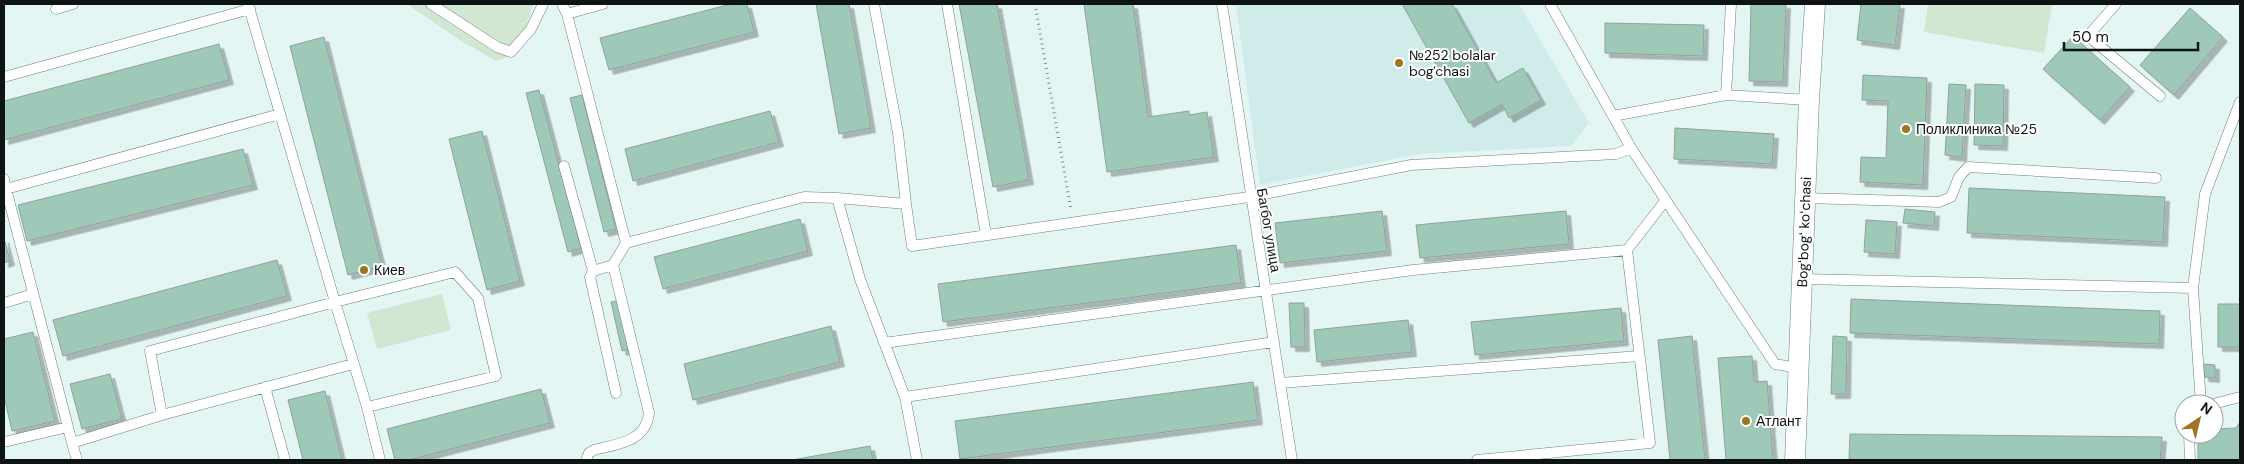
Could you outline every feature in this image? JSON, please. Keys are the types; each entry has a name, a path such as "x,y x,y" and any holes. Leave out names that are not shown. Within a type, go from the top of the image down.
{"street":[{"name":"Bogʻbogʻ koʻchasi","path":"1795,460 1809,100 1815,4"}],"lane":[{"path":"56,8 73,4"},
{"path":"431,4 497,47 511,52 531,29 542,4"},
{"path":"562,4 567,14 626,243"},
{"path":"567,14 603,4"},
{"path":"874,4 898,133 912,246 1250,197 1411,165 1616,154 1631,148"},
{"path":"947,4 986,235"},
{"name":"Багбог улица","path":"1222,4 1250,197 1292,460"},
{"path":"1550,4 1631,148 1774,364 1798,368"},
{"path":"1726,95 1731,4"},
{"path":"2115,4 2088,36 2160,96"},
{"path":"4,77 249,7 380,460"},
{"path":"1613,116 1726,95 1809,100"},
{"path":"2200,394 2193,288 2205,194 2240,102"},
{"path":"78,460 5,184 280,114"},
{"path":"564,166 593,271 590,277 616,393"},
{"path":"1805,198 1938,202 1951,197 1959,177 1968,167 2156,178"},
{"path":"593,271 613,265 626,243 804,197 906,204"},
{"path":"837,198 860,279 905,397 917,460"},
{"path":"1477,460 1650,443 1627,250 1665,201"},
{"path":"884,343 1413,270 1627,250"},
{"path":"586,460 589,453 594,450 634,439 642,432 648,422 648,403 613,265"},
{"path":"162,416 150,352 455,272 478,298 496,376 366,407"},
{"path":"1803,279 2193,288"},
{"path":"4,303 33,294"},
{"path":"905,397 1274,342"},
{"path":"1280,383 1639,356"},
{"path":"72,443 265,387 353,364"},
{"path":"265,387 285,460"},
{"path":"2224,401 2240,397"},
{"path":"4,442 68,427"},
{"path":"2189,444 2190,460"}],"path":[{"path":"1034,4 1074,223"}],"shaded area":[{"name":"№252 bolalar bog'chasi","path":"1236,4 1519,4 1589,123 1571,146 1420,154 1260,185"}],"green space":[{"path":"407,4 533,4 518,53 496,61 460,40"},
{"path":"1928,4 2052,4 2044,53 1924,32"},
{"path":"442,294 451,330 377,349 367,313"}],"building":[{"path":"731,4 747,4 754,32 609,70 600,38"},
{"path":"816,4 849,4 871,128 839,134"},
{"path":"959,4 997,4 1029,180 993,187"},
{"path":"1084,4 1133,4 1148,117 1189,111 1189,115 1207,112 1214,157 1107,172"},
{"path":"1402,4 1452,4 1496,83 1523,68 1541,100 1509,118 1502,104 1469,123"},
{"path":"1751,4 1786,4 1783,82 1749,81"},
{"path":"1861,4 1900,4 1895,45 1857,40"},
{"path":"2190,8 2223,37 2174,95 2140,65"},
{"path":"1605,23 1704,25 1703,56 1605,53"},
{"path":"2073,36 2130,87 2100,120 2043,69"},
{"path":"324,37 382,266 348,275 290,46"},
{"path":"219,44 229,80 4,140 4,101"},
{"name":"Поликлиника №25","path":"1863,75 1927,78 1923,185 1860,182 1861,157 1886,158 1888,101 1862,100"},
{"path":"1949,84 1966,85 1962,157 1945,155"},
{"path":"1975,84 2004,85 2003,146 1974,145"},
{"path":"539,90 581,248 568,252 526,93"},
{"path":"582,95 616,229 604,232 570,98"},
{"path":"770,111 779,142 633,181 625,149"},
{"path":"1675,128 1774,134 1772,164 1674,159"},
{"path":"482,131 520,281 487,290 449,139"},
{"path":"243,149 253,185 27,241 18,205"},
{"path":"1969,188 2165,197 2163,242 1967,233"},
{"path":"1905,209 1935,212 1934,226 1903,223"},
{"path":"1382,211 1387,251 1280,263 1275,223"},
{"path":"1566,211 1569,244 1420,258 1416,225"},
{"path":"800,219 808,251 663,289 654,257"},
{"path":"1866,220 1897,222 1895,254 1864,252"},
{"path":"4,238 10,261 4,263"},
{"path":"1236,245 1241,283 943,322 938,284"},
{"path":"277,260 287,296 63,356 53,320"},
{"path":"1851,299 2160,311 2159,344 1850,333"},
{"path":"621,300 633,348 622,351 611,302"},
{"path":"1289,303 1304,303 1305,347 1291,347"},
{"path":"2218,304 2240,304 2240,347 2218,347"},
{"path":"1621,308 1624,341 1475,355 1471,322"},
{"path":"1408,320 1412,352 1317,362 1314,330"},
{"path":"831,326 840,362 693,400 684,364"},
{"path":"33,332 55,421 12,431 4,396 4,339"},
{"path":"1692,336 1705,460 1670,460 1658,340"},
{"path":"1833,336 1847,337 1846,394 1831,394"},
{"name":"Атлант","path":"1752,356 1754,382 1767,381 1773,460 1726,460 1718,358"},
{"path":"2204,364 2215,365 2215,378 2204,377"},
{"path":"110,374 122,419 82,429 70,384"},
{"path":"1253,382 1258,420 960,459 955,421"},
{"path":"541,389 550,423 409,460 395,460 387,429"},
{"path":"325,391 342,460 303,460 288,400"},
{"path":"2240,422 2240,460 2198,460 2198,444 2224,444 2224,429 2236,428"},
{"path":"1850,434 2162,437 2160,460 1849,460"},
{"path":"870,446 873,460 792,460"}],"place":[{"name":"№252 bolalar bog'chasi","path":"1399,63"},
{"name":"Поликлиника №25","path":"1906,129"},
{"name":"Киев","path":"364,270"},
{"name":"Атлант","path":"1746,421"}]}
